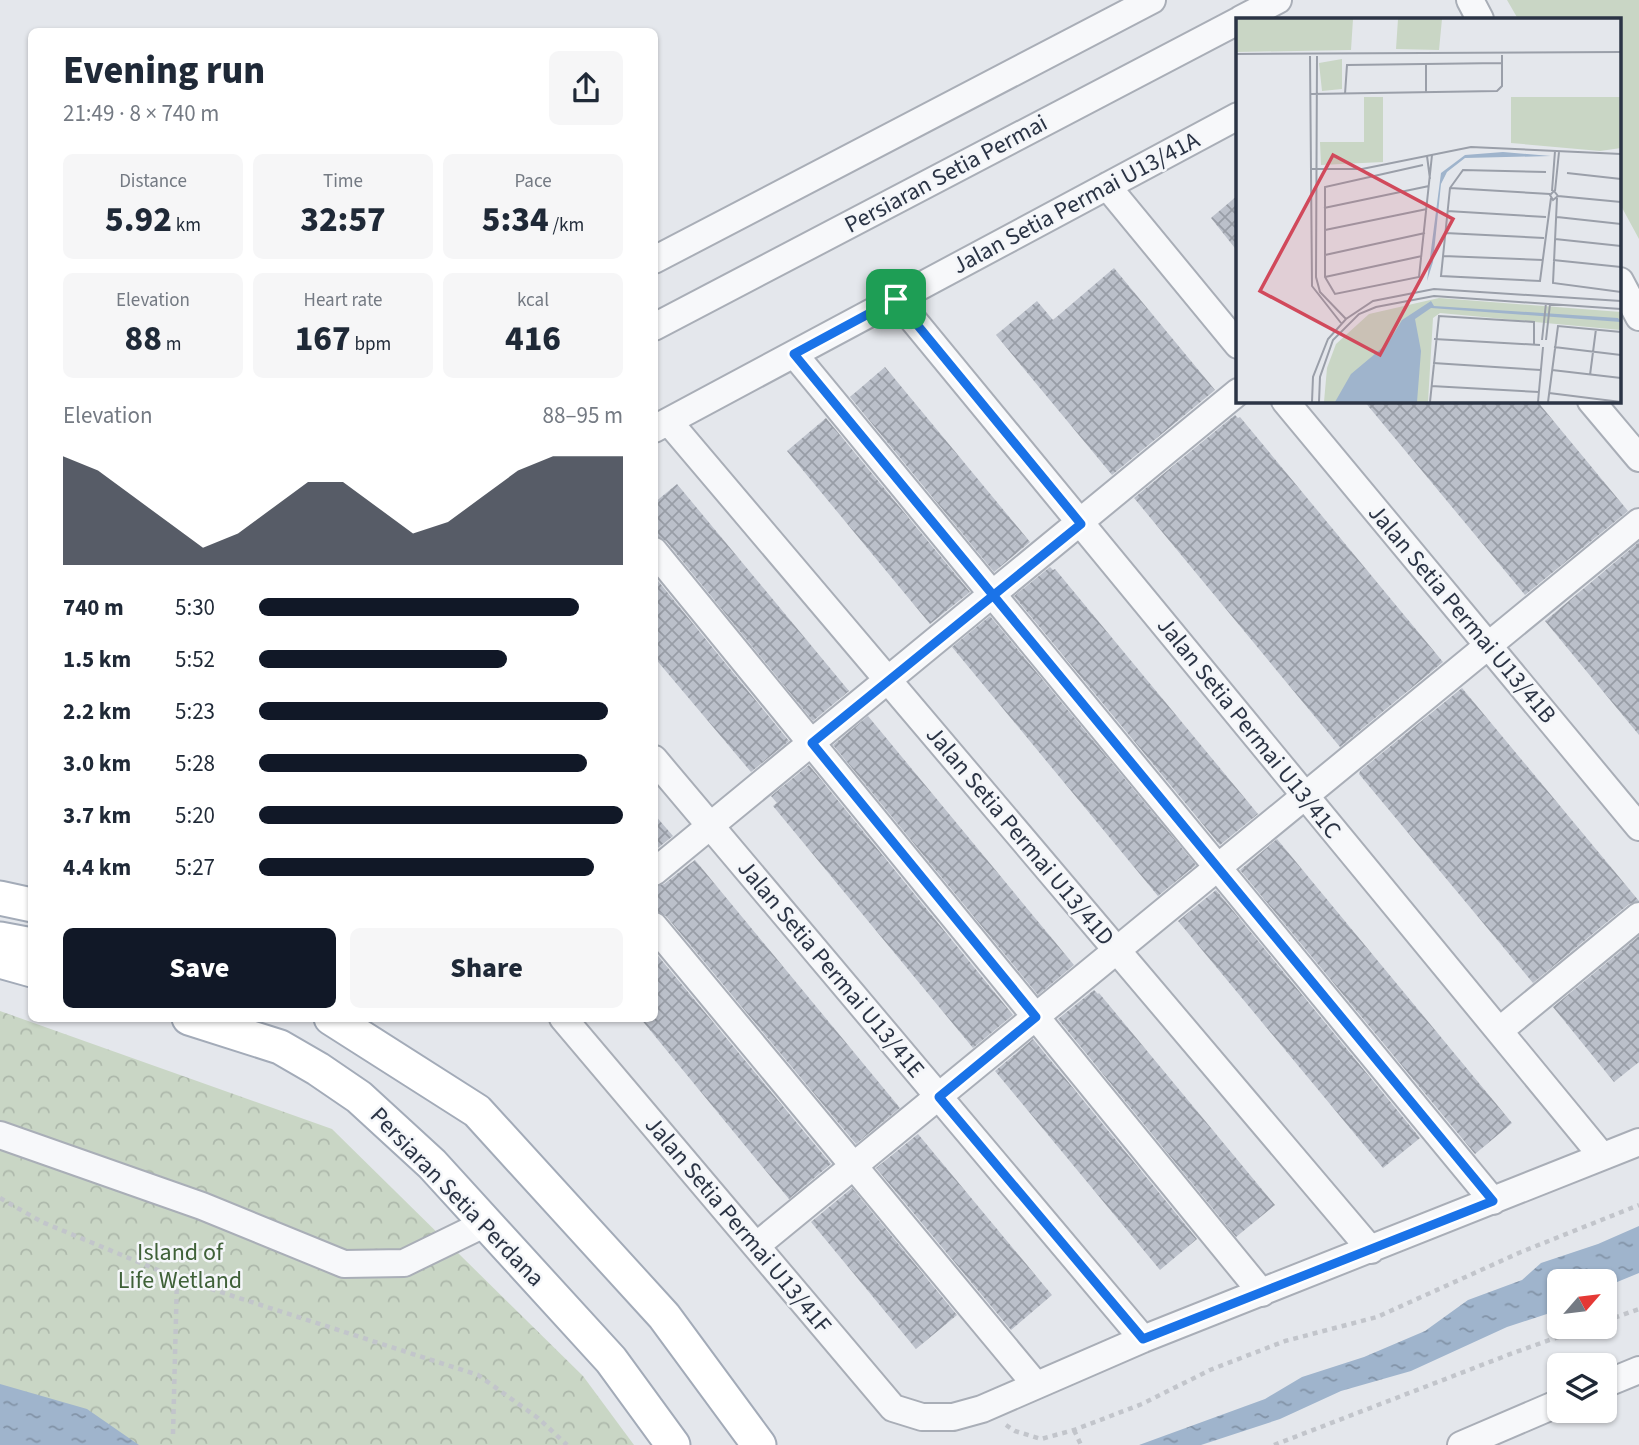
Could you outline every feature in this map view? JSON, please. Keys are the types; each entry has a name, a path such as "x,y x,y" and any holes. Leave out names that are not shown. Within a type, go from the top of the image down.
{"main road":[{"path":"0,898 28,904"},
{"path":"0,939 28,944"},
{"path":"0,961 28,969"},
{"name":"Persiaran Setia Perdana","path":"202,1022 280,1047 359,1097 432,1164 611,1360 673,1445"},
{"path":"246,1022 280,1047"},
{"path":"337,1022 477,1111 664,1316 759,1445"}],"street":[{"path":"658,258 1152,0"},
{"name":"Persiaran Setia Permai","path":"1244,18 1278,0"},
{"path":"1470,0 1479,18"},
{"name":"Persiaran Setia Permai","path":"658,325 1236,22"},
{"name":"Jalan Setia Permai U13/41A","path":"662,426 1236,117"},
{"path":"1107,186 1236,343"},
{"path":"1622,285 1639,317"},
{"name":"Jalan Setia Permai U13/41C","path":"896,299 1602,1156"},
{"path":"794,354 1493,1201"},
{"path":"658,869 1081,524 1236,394"},
{"name":"Jalan Setia Permai U13/41B","path":"1286,402 1639,827"},
{"path":"1592,402 1639,458"},
{"name":"Jalan Setia Permai U13/41D","path":"662,426 889,681 1371,1250"},
{"path":"756,1246 1639,522"},
{"path":"658,556 1262,1293"},
{"name":"Jalan Setia Permai U13/41E","path":"658,764 1143,1339"},
{"path":"1499,1031 1639,916"},
{"path":"658,931 1037,1385"},
{"name":"Jalan Setia Permai U13/41F","path":"566,1022 893,1408 922,1417 953,1417 982,1409"},
{"path":"0,1135 202,1206 344,1264 404,1263 486,1223"},
{"path":"982,1409 1143,1339 1639,1142"},
{"path":"1617,1379 1639,1370"},
{"path":"1467,1444 1547,1408"}],"path":[{"path":"0,1198 42,1222 177,1278 478,1375 538,1418 567,1445"},
{"path":"982,1409 1015,1431 1041,1439 1074,1430 1142,1404 1210,1370 1285,1340 1377,1317 1521,1252 1639,1205"},
{"path":"173,1434 177,1278"},
{"path":"1617,1317 1639,1309"},
{"path":"1275,1445 1552,1339"},
{"path":"1074,1430 1081,1445"}],"green space":[{"path":"1507,0 1639,0 1639,239 1622,208 1622,18 1517,18"},
{"name":"Island of Life Wetland","path":"0,1011 332,1129 583,1376 634,1445 0,1445"}],"water":[{"path":"1639,1226 1639,1273 1617,1282 1617,1269 1547,1269 1547,1314 1507,1327 1411,1371 1341,1391 1280,1419 1201,1445 1139,1445 1265,1399 1302,1377 1364,1357 1425,1331 1468,1300 1522,1280 1541,1263 1598,1244"},
{"path":"0,1384 87,1409 139,1445 0,1445"}],"building":[{"path":"1236,197 1236,249 1211,218"},
{"path":"1114,268 1215,390 1112,475 996,335 1037,301 1053,320"},
{"path":"885,367 1030,542 994,572 850,397"},
{"path":"1365,402 1538,402 1628,511 1525,595"},
{"path":"1235,415 1240,417 1443,662 1340,747 1134,498"},
{"path":"826,418 970,592 930,624 787,451"},
{"path":"677,484 849,691 813,721 666,541 658,538 658,500"},
{"path":"1639,542 1639,735 1545,621"},
{"path":"1050,567 1055,569 1258,814 1220,845 1014,596"},
{"path":"658,581 789,741 751,772 658,662"},
{"path":"990,616 1196,865 1158,896 952,647"},
{"path":"1462,688 1639,901 1629,904 1533,983 1359,774"},
{"path":"868,716 1074,965 1038,995 833,745"},
{"path":"809,765 1013,1015 973,1048 773,806 777,803 771,796"},
{"path":"658,819 673,836 658,848"},
{"path":"1277,839 1512,1123 1475,1154 1240,870"},
{"path":"695,860 900,1108 856,1144 666,916 658,913 658,886"},
{"path":"1216,890 1420,1138 1383,1168 1178,921"},
{"path":"1639,936 1639,1062 1614,1082 1553,1007"},
{"path":"658,956 831,1164 789,1199 643,1022 658,1022"},
{"path":"1094,990 1275,1205 1236,1237 1058,1019"},
{"path":"1033,1039 1197,1239 1160,1270 995,1071"},
{"path":"918,1134 1052,1295 1011,1330 876,1168"},
{"path":"852,1188 957,1315 916,1349 811,1222"}],"route":[{"path":"896,299 794,354 994,595 1493,1201 1143,1339 939,1097 1036,1017 812,743 994,595 1081,524 896,299"}]}
